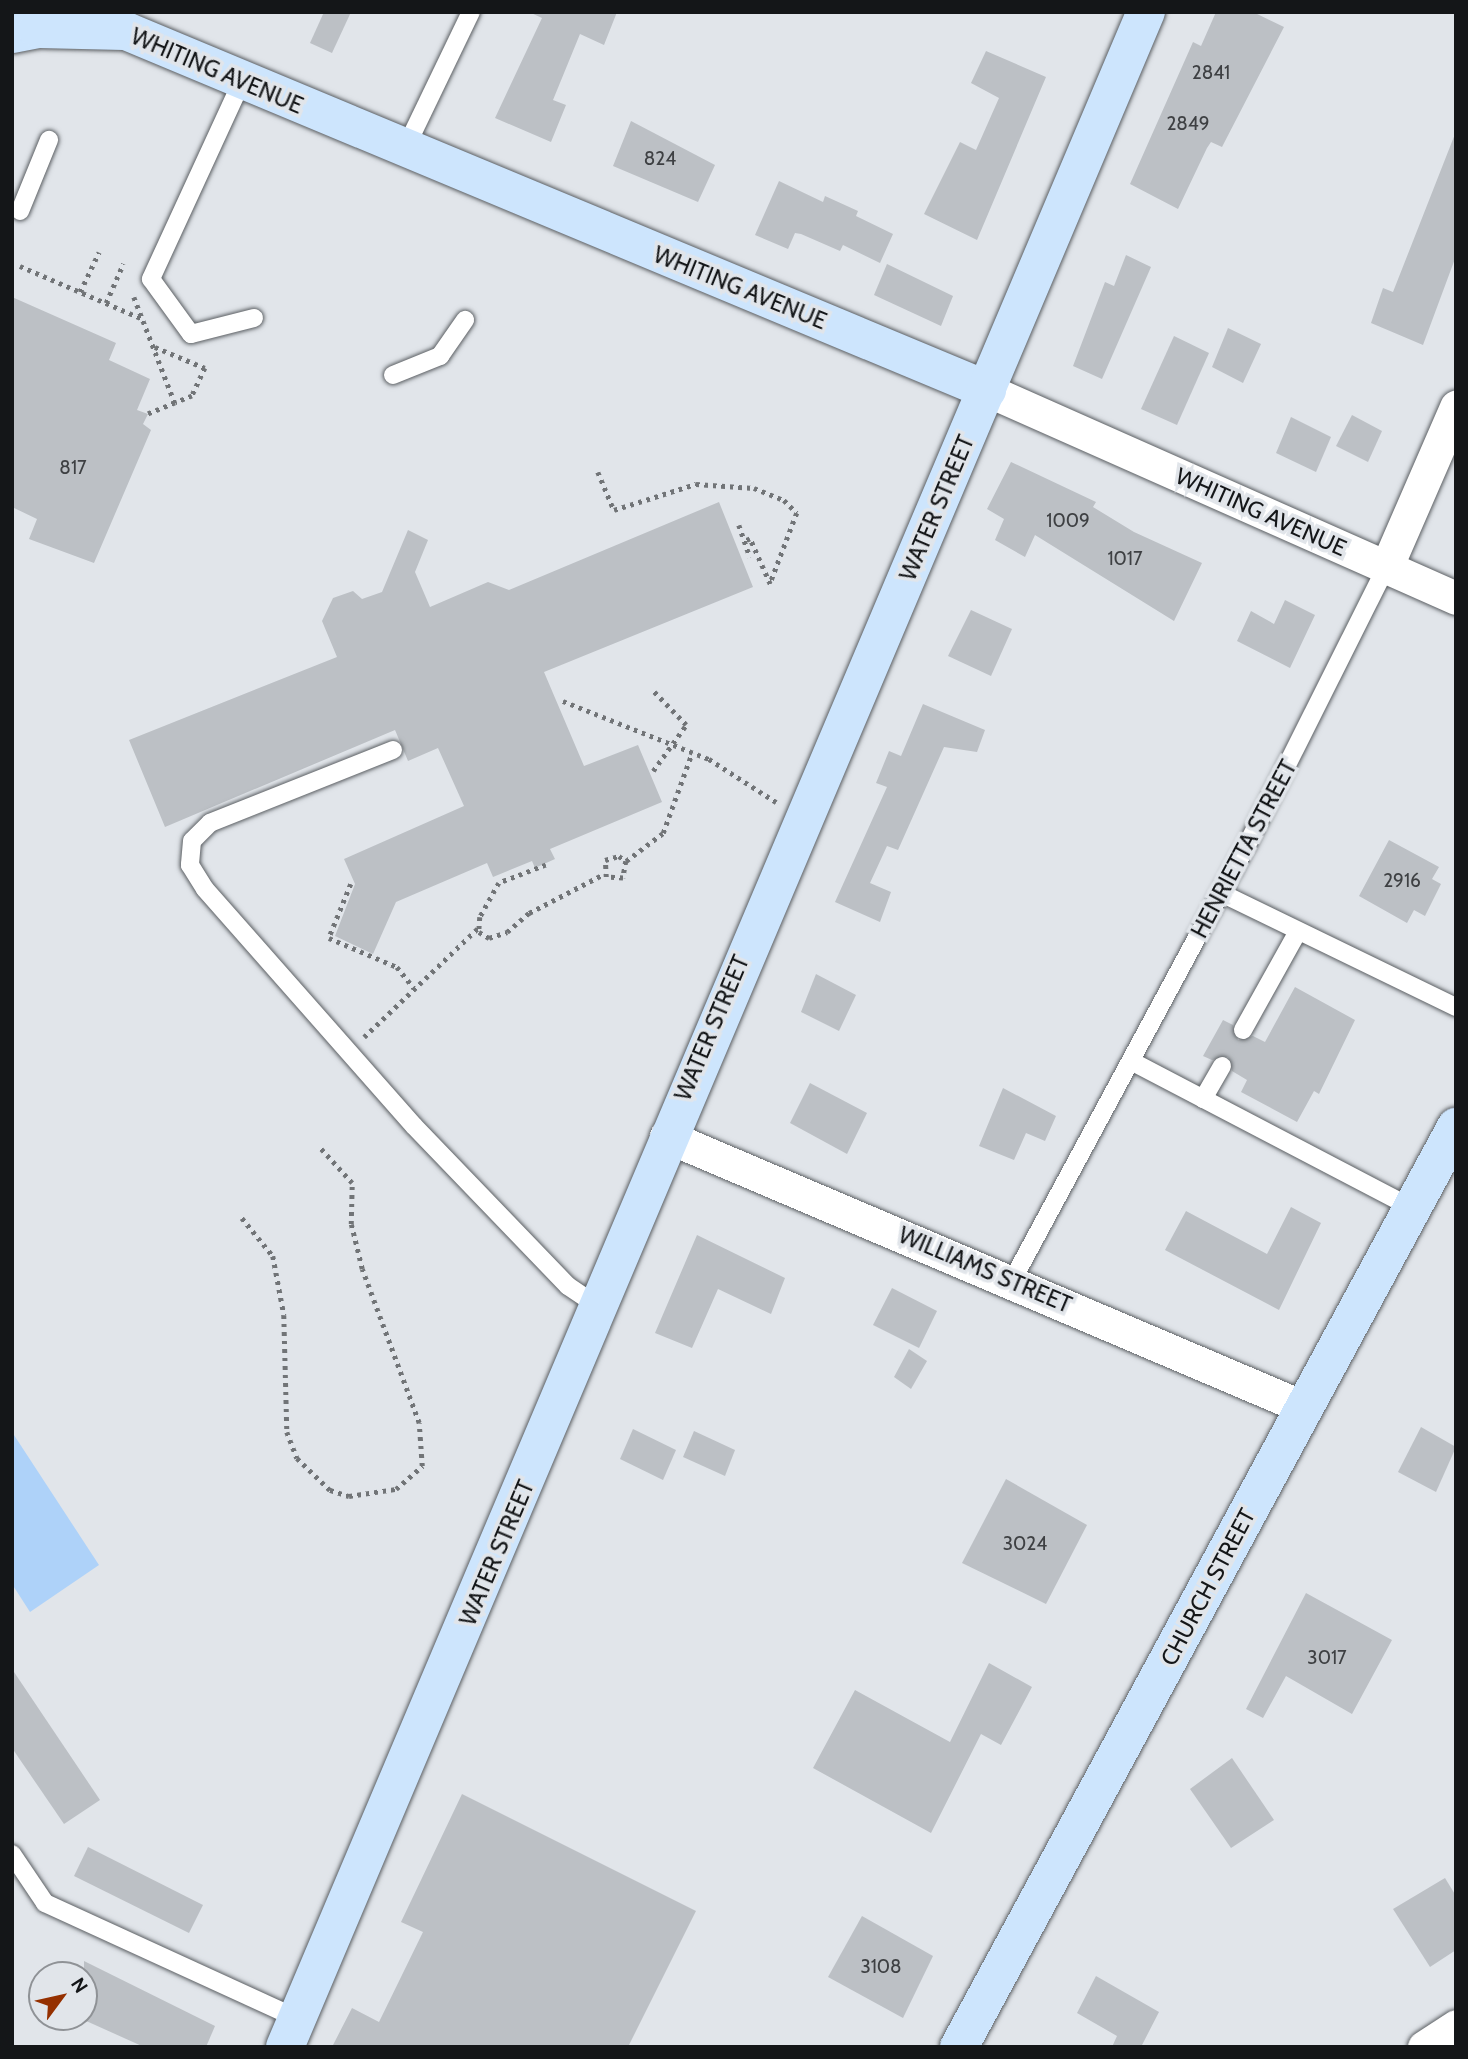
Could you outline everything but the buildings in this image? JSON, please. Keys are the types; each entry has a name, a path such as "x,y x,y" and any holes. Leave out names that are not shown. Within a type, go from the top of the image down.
{"street":[{"name":"WATER STREET","path":"292,2033 598,1306 666,1136 987,390 1146,12"},
{"name":"WHITING AVENUE","path":"12,34 37,29 126,31 987,390 1456,598"},
{"name":"HENRIETTA STREET","path":"1386,568 1456,407"},
{"name":"CHURCH STREET","path":"960,2047 1456,1127"},
{"name":"WILLIAMS STREET","path":"666,1136 1303,1407"},
{"path":"1424,2047 1456,2026"}],"lane":[{"path":"405,149 471,12"},
{"path":"242,81 151,279 191,334 254,318"},
{"path":"20,211 49,140"},
{"path":"393,375 440,356 465,320"},
{"name":"HENRIETTA STREET","path":"1012,1281 1221,894 1386,568"},
{"path":"393,750 211,823 198,833 188,853 205,890 349,1052 568,1286 598,1306"},
{"path":"1221,894 1456,1007"},
{"path":"1242,1030 1298,931"},
{"path":"1131,1061 1412,1209"},
{"path":"1203,1099 1222,1066"},
{"path":"12,1854 45,1903 292,2033"}],"path":[{"path":"80,292 99,252"},
{"path":"106,303 123,264"},
{"path":"20,266 142,318"},
{"path":"133,293 175,403"},
{"path":"148,414 192,396 205,368 153,346"},
{"path":"598,472 614,510 696,484 754,488 783,500 797,513 769,584 750,539 746,541"},
{"path":"739,525 750,557"},
{"path":"653,771 686,725 654,692"},
{"path":"563,701 692,753 738,775 777,803"},
{"path":"604,874 613,881 623,878 626,861 670,822 692,753"},
{"path":"478,929 489,937 507,932 529,913 604,874 610,857 626,861"},
{"path":"349,1052 478,929 499,883 546,865"},
{"path":"351,884 329,937 397,967 414,988"},
{"path":"242,1219 273,1256 284,1315 287,1432 297,1458 312,1475 340,1493 371,1496 396,1489 422,1466 424,1447 362,1269 351,1224 352,1183 320,1148"}],"shaded area":[{"path":"12,1432 99,1565 30,1612 12,1584"}]}
